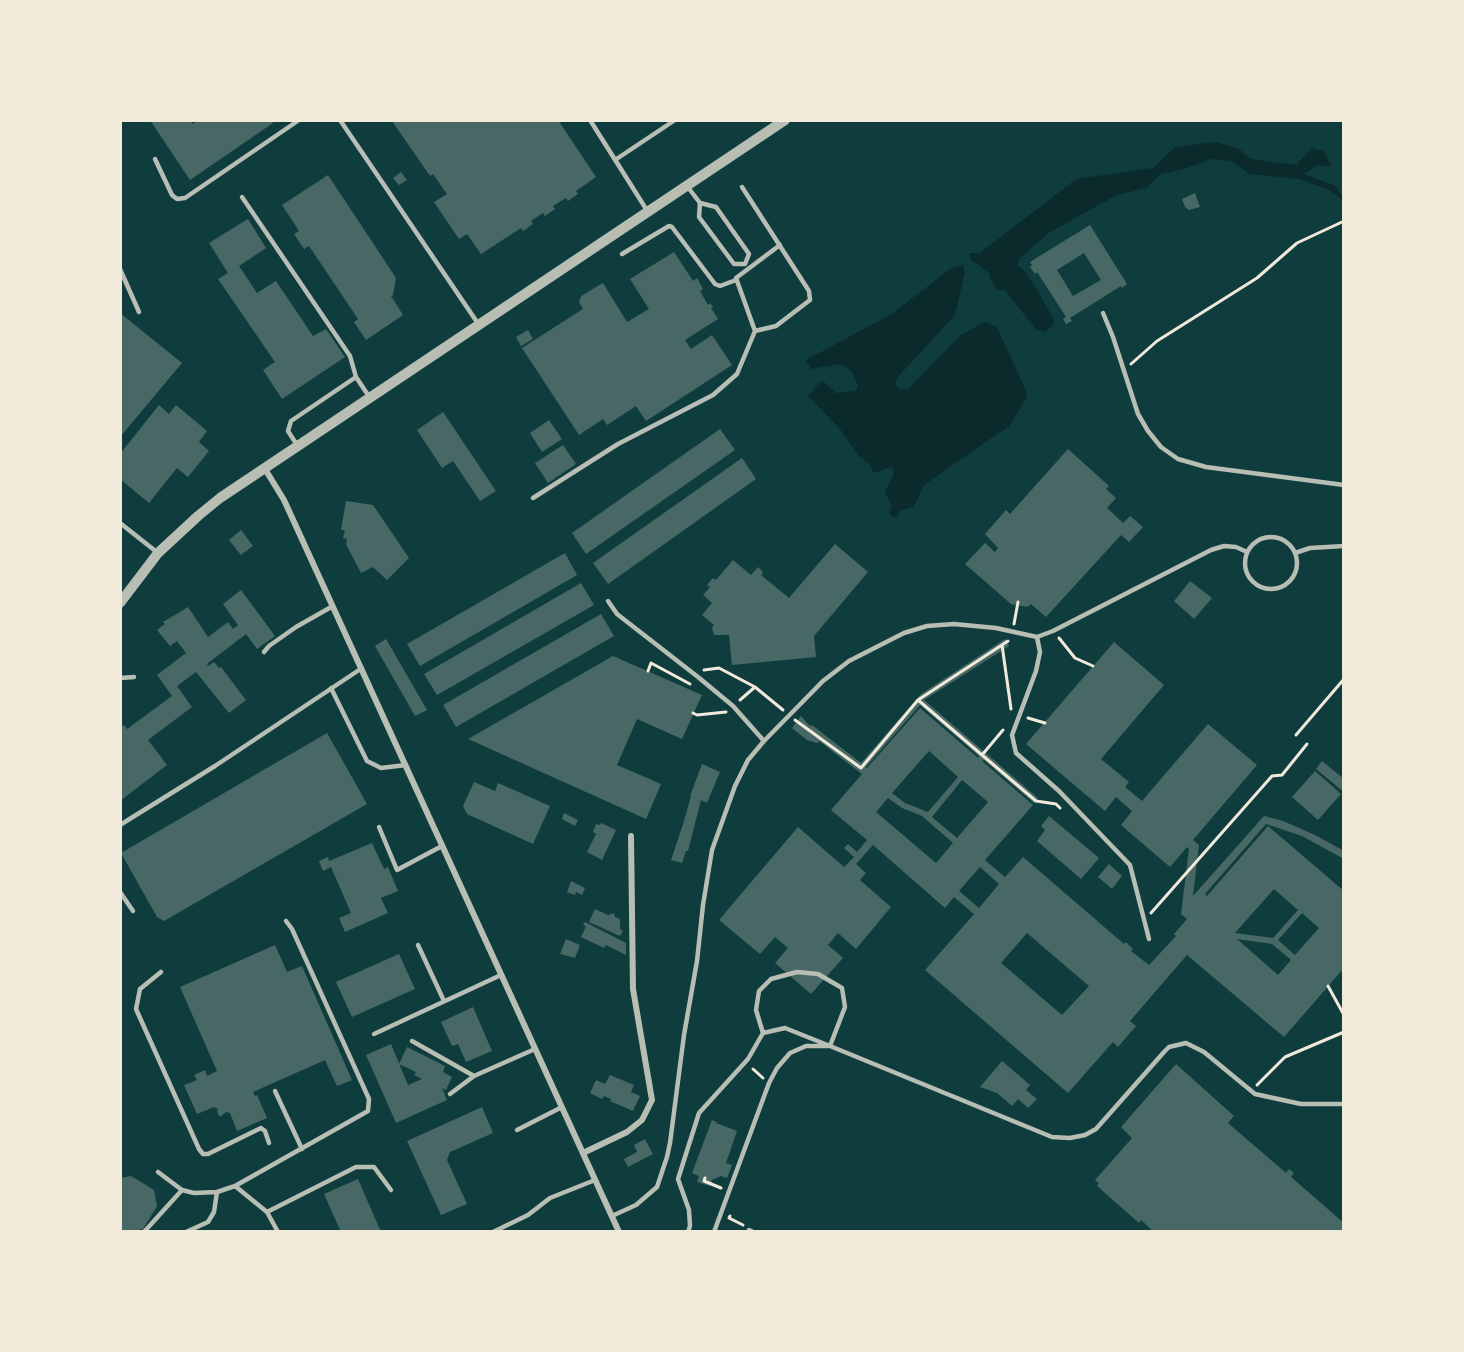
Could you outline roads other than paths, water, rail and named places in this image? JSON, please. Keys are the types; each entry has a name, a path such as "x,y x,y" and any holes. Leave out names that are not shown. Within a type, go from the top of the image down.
{"street":[{"path":"120,603 158,553 198,516 297,446 785,120"},
{"path":"265,468 284,500 362,668 619,1232"},
{"path":"583,1153 627,1132 642,1120 652,1100 633,988 631,836"}],"lane":[{"path":"155,159 172,195 177,199 185,198 299,120"},
{"path":"340,120 479,325"},
{"path":"590,120 648,212"},
{"path":"615,160 675,120"},
{"path":"687,186 700,203 716,207 748,254 746,266"},
{"path":"742,187 809,291 810,300 776,326 755,331"},
{"path":"242,197 350,356 356,377 370,398"},
{"path":"700,203 699,217 734,264 746,266"},
{"path":"622,254 669,226 715,284 720,286 736,280 746,266 780,245"},
{"path":"120,269 140,312"},
{"path":"533,498 618,444 713,395 737,374 755,331 736,280"},
{"path":"1103,313 1138,414 1161,447 1178,459 1206,467 1344,485"},
{"path":"297,446 288,431 291,421 356,377"},
{"path":"120,523 158,553"},
{"path":"1265,537 1279,538 1289,544 1295,553 1297,565 1293,577 1283,586 1271,589 1258,586 1250,579 1245,566 1247,552 1253,543 1265,537"},
{"path":"612,1216 636,1205 657,1187 667,1157 712,849 735,786 748,760 764,741 823,681 849,661 904,633 927,626 954,624 1037,636 1053,631 1211,550 1224,546 1236,547 1247,552"},
{"path":"1295,553 1310,548 1344,546"},
{"path":"608,601 616,614 698,677 749,722 764,741"},
{"path":"264,652 296,627 333,606"},
{"path":"1037,636 1040,652 1036,671 1012,735 1016,753 1059,791 1130,865 1149,939"},
{"path":"120,825 215,766 362,668"},
{"path":"120,678 134,677"},
{"path":"332,688 367,761 381,768 406,765"},
{"path":"379,827 397,870 442,846"},
{"path":"120,892 133,911"},
{"path":"158,1172 182,1190 194,1193 217,1192 235,1186 368,1111 369,1099 292,929 286,921"},
{"path":"418,945 444,1001"},
{"path":"161,972 140,988 136,1009 199,1149 203,1155 208,1154 261,1128 265,1131 269,1143"},
{"path":"688,1232 689,1210 678,1179 699,1113 748,1059 763,1032 756,1010 759,991 771,979 797,972 818,974 842,988 845,1007 830,1046"},
{"path":"374,1034 501,975"},
{"path":"763,1032 785,1028 1052,1137 1070,1138 1085,1135 1096,1129 1169,1047 1186,1043 1204,1052 1255,1094 1301,1104 1344,1104"},
{"path":"412,1041 474,1076"},
{"path":"714,1232 769,1083 777,1068 790,1053 806,1046 830,1046"},
{"path":"450,1094 474,1076 535,1048"},
{"path":"275,1091 302,1149"},
{"path":"517,1130 562,1107"},
{"path":"267,1212 357,1167 374,1167 391,1190"},
{"path":"493,1232 528,1215 550,1198 595,1180"},
{"path":"235,1186 267,1212 278,1232"},
{"path":"144,1232 182,1190"},
{"path":"186,1232 207,1221 214,1212 217,1192"},
{"path":"748,1232 753,1232"}],"water":[{"path":"1216,142 1239,149 1251,159 1296,165 1312,148 1323,151 1332,167 1318,165 1304,174 1336,186 1344,201 1329,190 1300,179 1250,174 1231,161 1212,159 1184,169 1160,174 1147,188 1117,195 1050,232 1019,259 1017,265 1026,272 1054,319 1053,326 1044,332 1036,330 1005,290 997,290 989,273 970,259 970,253 980,253 1076,179 1153,168 1175,147"},
{"path":"963,265 965,272 955,315 897,378 895,385 901,390 908,389 961,335 985,322 997,327 1027,393 1026,399 1009,426 924,485 914,507 901,510 897,517 893,518 889,513 892,506 885,492 894,473 892,467 874,473 840,429 808,396 822,380 836,393 856,391 858,385 851,371 840,364 811,369 806,360 890,315 953,267"}]}
